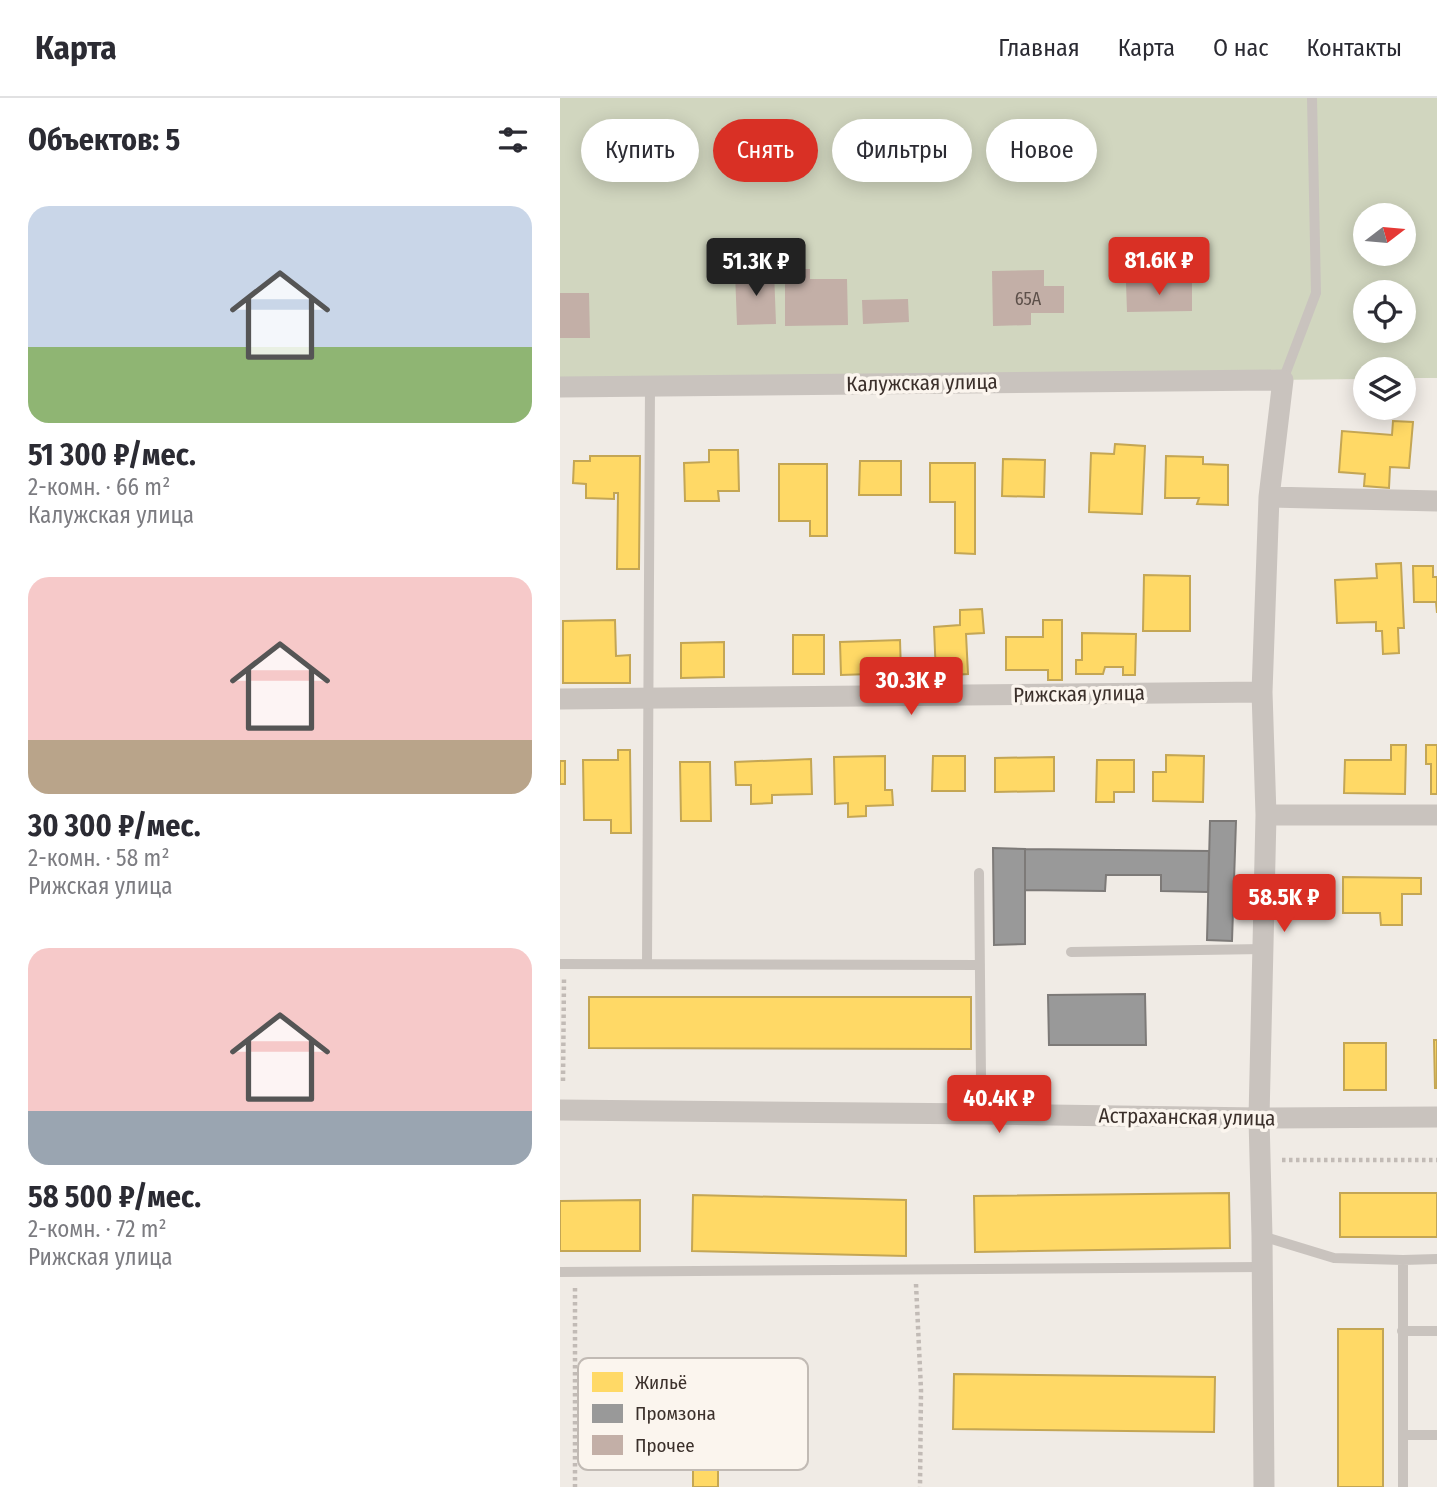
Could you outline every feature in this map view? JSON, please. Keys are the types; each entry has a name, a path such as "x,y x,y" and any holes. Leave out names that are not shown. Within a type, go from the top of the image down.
{"street":[{"name":"Калужская улица","path":"560,387 1283,380"},
{"path":"1264,1487 1259,1118 1266,815 1262,692 1269,497 1283,380"},
{"path":"1269,497 1437,501"},
{"name":"Рижская улица","path":"560,699 1262,692"},
{"path":"1266,815 1437,815"},
{"name":"Астраханская улица","path":"560,1110 1259,1118 1437,1117"}],"lane":[{"path":"1283,380 1316,293 1311,98"},
{"path":"647,964 650,386"},
{"path":"979,873 981,1079 984,1114"},
{"path":"1071,952 1263,949"},
{"path":"562,964 980,965"},
{"path":"1262,1236 1334,1258 1437,1259"},
{"path":"1403,1260 1403,1487"},
{"path":"560,1272 1262,1267"},
{"path":"1402,1331 1437,1331"},
{"path":"1403,1435 1437,1435"}],"path":[{"path":"562,964 563,1081"},
{"path":"1260,1160 1437,1160"},
{"path":"915,1269 921,1390 920,1487"},
{"path":"575,1273 575,1487"}],"green space":[{"path":"560,98 1437,98 1437,378 1416,378 1416,357 1353,357 1353,379 560,387"}],"building: Жильё":[{"path":"1393,421 1413,422 1409,468 1390,467 1389,488 1364,486 1365,474 1339,472 1342,431 1392,435"},
{"path":"1115,444 1145,446 1142,514 1089,512 1091,453 1114,454"},
{"path":"709,450 738,450 739,491 718,491 719,501 685,501 684,463 709,462"},
{"path":"590,456 640,456 639,569 617,569 618,493 614,493 614,499 586,498 586,484 573,483 574,461 590,461"},
{"path":"1166,456 1203,457 1203,464 1228,465 1228,505 1197,504 1199,498 1165,498"},
{"path":"1003,459 1045,460 1044,497 1002,496"},
{"path":"860,461 901,461 901,495 859,495"},
{"path":"930,463 975,463 975,554 955,553 955,502 930,502"},
{"path":"779,464 827,464 827,536 810,536 810,521 779,521"},
{"path":"1401,563 1404,628 1398,628 1399,653 1383,654 1382,631 1376,631 1376,622 1337,623 1335,580 1377,578 1376,564"},
{"path":"1413,566 1433,566 1433,577 1437,577 1437,613 1436,602 1414,602"},
{"path":"1144,575 1190,576 1190,631 1143,631"},
{"path":"982,609 984,633 966,634 968,674 936,676 934,627 960,625 960,610"},
{"path":"615,620 616,656 630,655 630,683 563,683 563,621"},
{"path":"1043,620 1062,620 1062,680 1048,680 1048,670 1006,670 1006,637 1043,637"},
{"path":"1082,633 1136,634 1135,675 1123,675 1123,667 1105,667 1103,674 1076,674 1076,660 1082,660"},
{"path":"793,635 824,635 824,674 793,674"},
{"path":"900,640 901,673 841,675 840,642"},
{"path":"724,642 724,677 681,678 681,643"},
{"path":"1391,745 1406,745 1405,794 1344,793 1345,760 1391,760"},
{"path":"1426,745 1437,745 1437,794 1431,794 1431,764 1426,764"},
{"path":"618,750 630,750 631,833 611,833 611,820 584,820 583,760 618,760"},
{"path":"1166,755 1204,756 1203,802 1153,801 1153,772 1166,772"},
{"path":"885,756 885,790 892,790 893,805 866,806 866,816 848,817 848,803 835,804 834,757"},
{"path":"933,756 965,756 965,791 932,791"},
{"path":"1054,757 1054,791 995,792 995,758"},
{"path":"811,759 812,794 772,795 772,803 751,804 751,785 736,785 735,762"},
{"path":"1097,760 1134,760 1134,792 1114,792 1114,802 1096,802"},
{"path":"560,761 565,761 565,784 560,784"},
{"path":"680,762 710,762 711,821 681,821"},
{"path":"1343,877 1421,878 1421,894 1402,894 1402,925 1381,925 1380,913 1343,913"},
{"path":"589,997 971,997 971,1049 589,1048"},
{"path":"1434,1040 1437,1040 1437,1088 1435,1088"},
{"path":"1344,1043 1386,1043 1386,1090 1344,1090"},
{"path":"1229,1193 1230,1248 975,1252 974,1196"},
{"path":"1340,1193 1437,1193 1437,1237 1340,1237"},
{"path":"693,1195 906,1200 906,1256 692,1251"},
{"path":"640,1200 640,1251 560,1251 560,1201"},
{"path":"1338,1329 1383,1329 1383,1487 1338,1487"},
{"path":"954,1374 1215,1377 1214,1432 953,1429"},
{"path":"693,1470 718,1470 718,1487 693,1487"}],"building: Промзона":[{"path":"1210,821 1236,821 1232,941 1207,940"},
{"path":"993,848 1025,849 1025,944 994,945"},
{"path":"1025,849 1209,851 1208,892 1161,891 1161,875 1106,875 1105,891 1025,890"},
{"path":"1145,994 1146,1045 1049,1045 1048,995"}],"building: Прочее":[{"path":"785,269 810,269 810,279 847,279 848,325 785,326"},
{"path":"1044,270 1044,286 1064,286 1064,313 1031,313 1031,325 993,326 992,271"},
{"path":"774,271 776,324 737,325 735,272"},
{"path":"1192,281 1192,311 1127,312 1126,283"},
{"path":"560,293 589,293 590,338 560,338"},
{"path":"908,299 909,322 863,324 862,300"}]}
